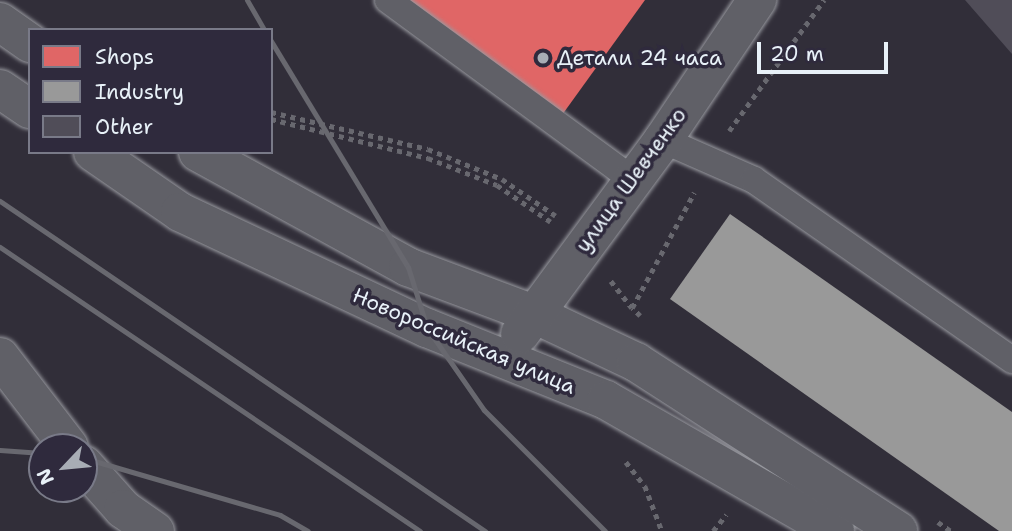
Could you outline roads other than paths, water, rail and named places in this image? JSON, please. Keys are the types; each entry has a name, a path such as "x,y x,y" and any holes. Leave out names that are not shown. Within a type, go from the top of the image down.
{"main road":[{"name":"улица Шевченко","path":"502,359 663,140 757,0"},
{"path":"0,22 28,42"},
{"path":"0,89 28,108"},
{"name":"Новороссийская улица","path":"96,154 180,212 311,276 502,359 606,400 835,531"},
{"path":"202,154 408,267 534,314 636,362 898,531"},
{"path":"0,357 58,433"},
{"path":"98,481 123,509 155,531"}],"lane":[{"path":"388,0 632,179"},
{"path":"663,140 754,180 1012,360"}],"railway":[{"path":"247,0 263,28"},
{"path":"273,44 408,267 427,328 484,410 605,531"},
{"path":"0,201 485,531"},
{"path":"0,247 420,531"},
{"path":"0,450 28,452"},
{"path":"98,462 280,515 308,531"}],"place":[{"name":"Детали 24 часа","path":"543,58"}]}
